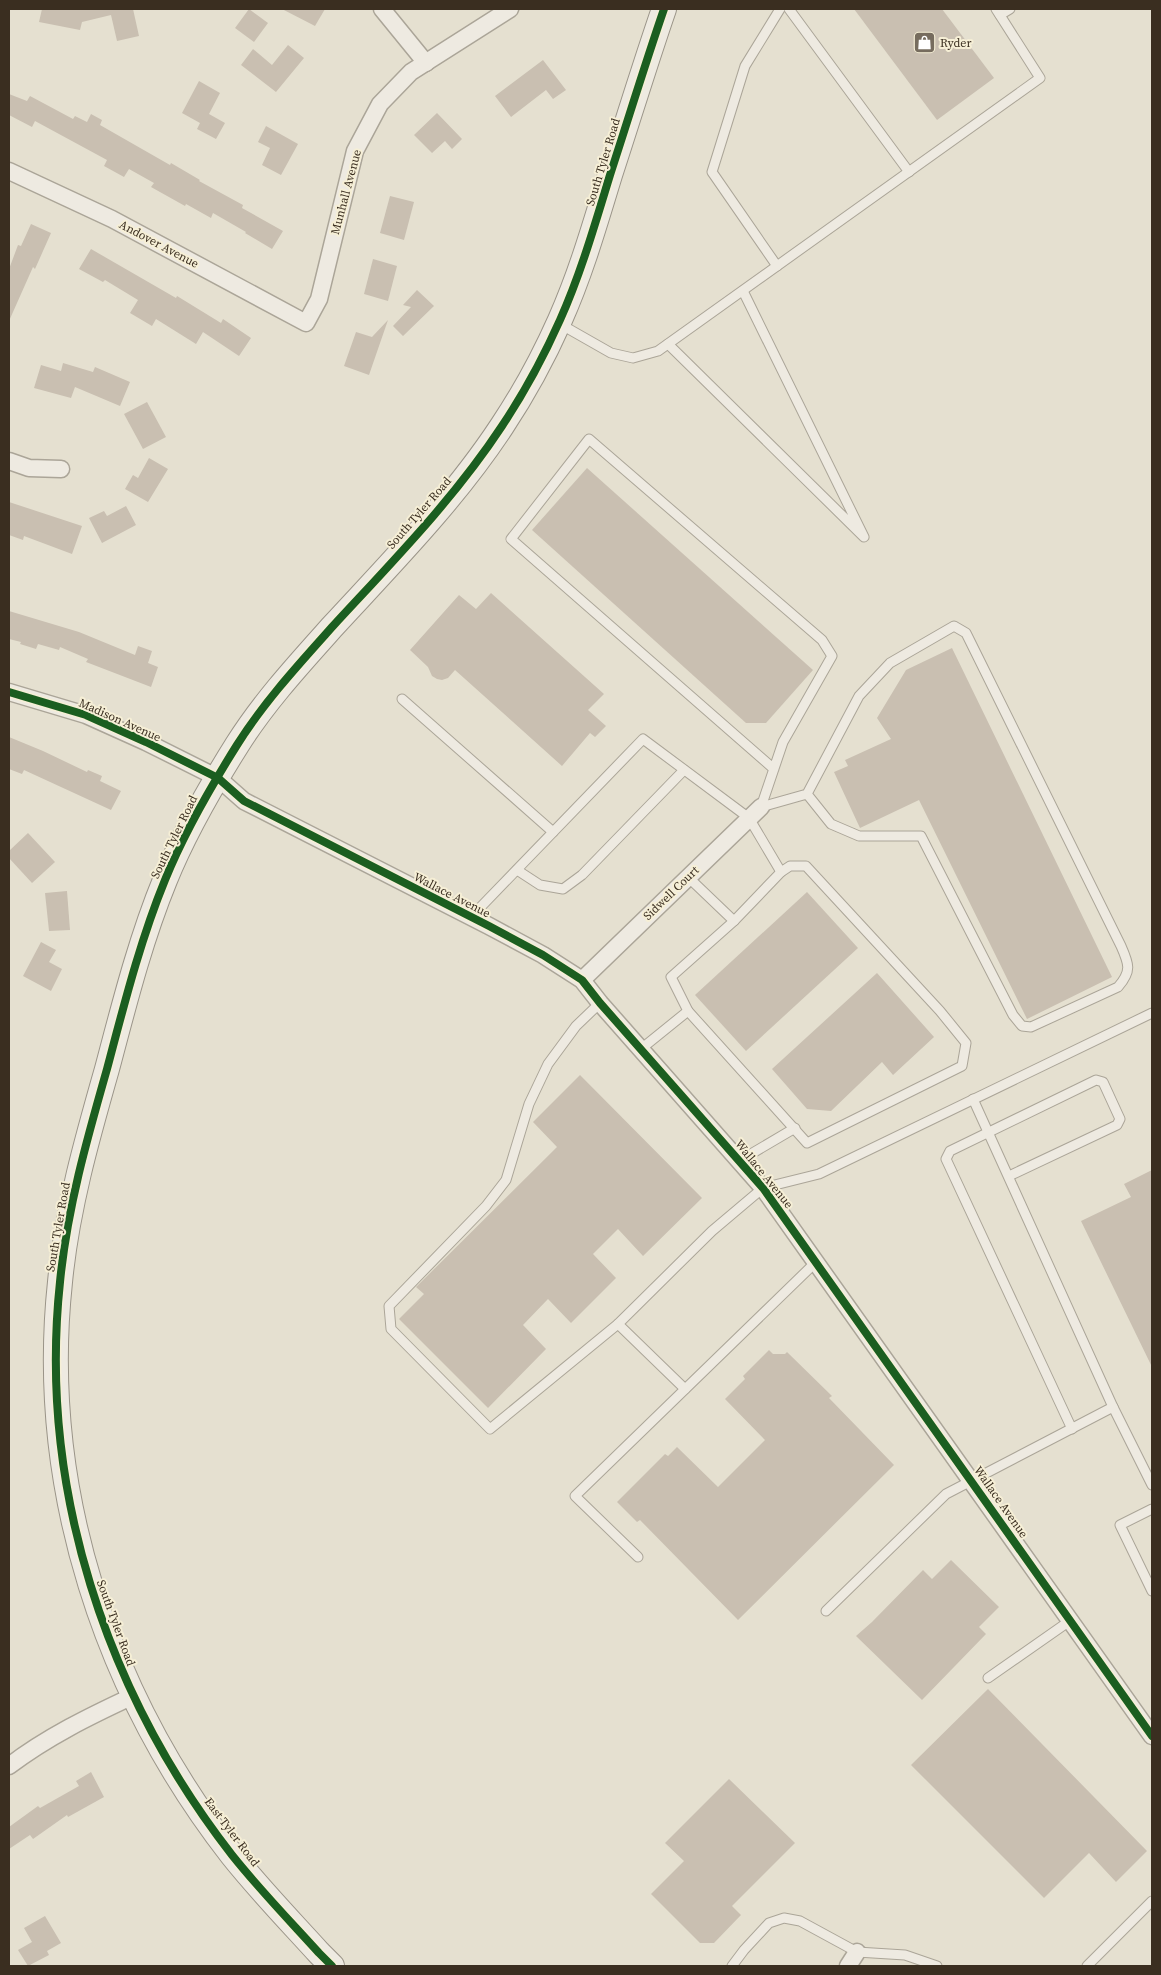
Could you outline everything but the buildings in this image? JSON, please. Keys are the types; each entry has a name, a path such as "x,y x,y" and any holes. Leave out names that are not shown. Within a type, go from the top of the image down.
{"street":[{"path":"382,9 426,63"},
{"name":"Munhall Avenue","path":"306,323 319,299 355,151 380,104 411,72 510,9"},
{"name":"South Tyler Road","path":"133,1696 108,1640 93,1595 70,1505 58,1412 57,1348 59,1291 72,1199 144,937 166,878 190,825 239,742 272,695 433,518 470,471 503,424 559,323 590,240 664,9"},
{"name":"Andover Avenue","path":"9,171 112,219 306,323"},
{"path":"9,460 29,468 61,469"},
{"name":"Madison Avenue","path":"9,692 86,715 218,778"},
{"name":"Wallace Avenue","path":"218,778 244,801 471,917 542,955 582,980 600,1003 763,1188 817,1260 1152,1736"},
{"name":"Sidwell Court","path":"582,980 760,807"},
{"path":"9,1766 27,1752 82,1720 133,1696"},
{"name":"East Tyler Road","path":"133,1696 182,1782 232,1856 319,1954 332,1966"}],"lane":[{"path":"778,266 712,172 745,66 780,9"},
{"path":"789,9 909,172"},
{"path":"559,323 611,353 633,358 658,351 1040,78 998,12 1010,9"},
{"path":"668,344 864,537 743,291"},
{"path":"760,807 774,769 783,742 832,656 822,640 589,439 511,539 774,769"},
{"path":"760,807 808,794 859,696 890,663 954,626 966,633 1121,946 1128,961 1127,977 1118,987 1031,1027 1022,1026 1013,1015 921,836 859,836 831,824 808,794"},
{"path":"402,699 554,832"},
{"path":"471,917 643,739 749,818 781,872"},
{"path":"517,870 540,885 563,889 582,875 684,770"},
{"path":"790,866 806,866 940,1010 966,1043 962,1066 807,1143 688,1011 671,977 734,921 781,872 790,866"},
{"path":"688,877 734,921"},
{"path":"600,1003 576,1026 548,1064 529,1104 506,1180 486,1206 389,1306 391,1329 490,1429 618,1324 712,1231 763,1188 819,1174 1152,1013"},
{"path":"641,1049 688,1011"},
{"path":"1009,1176 1117,1125 1120,1119 1103,1082 1096,1080 988,1132 950,1151 946,1159 1072,1429"},
{"path":"973,1099 1113,1407 1152,1485"},
{"path":"740,1161 794,1128"},
{"path":"638,1557 575,1496 817,1260"},
{"path":"618,1324 685,1389"},
{"path":"826,1611 946,1494 1113,1407"},
{"path":"1152,1509 1120,1525 1152,1591"},
{"path":"988,1678 1071,1620"},
{"path":"1087,1966 1152,1901"},
{"path":"732,1966 744,1950 769,1924 784,1918 800,1921 852,1959 905,1955 937,1966"}],"cycle path":[{"path":"332,1966 242,1868 188,1792 149,1726 116,1657 90,1585 72,1511 60,1436 56,1359 60,1282 67,1228 85,1148 133,973 156,903 180,845 247,729 307,655 400,554 464,479 526,387 554,334 575,284 664,9"},
{"path":"9,692 86,715 218,778 244,801 489,926 543,955 582,980 600,1003 763,1188 1152,1736"}],"place":[{"name":"Ryder","path":"924,43"}]}
